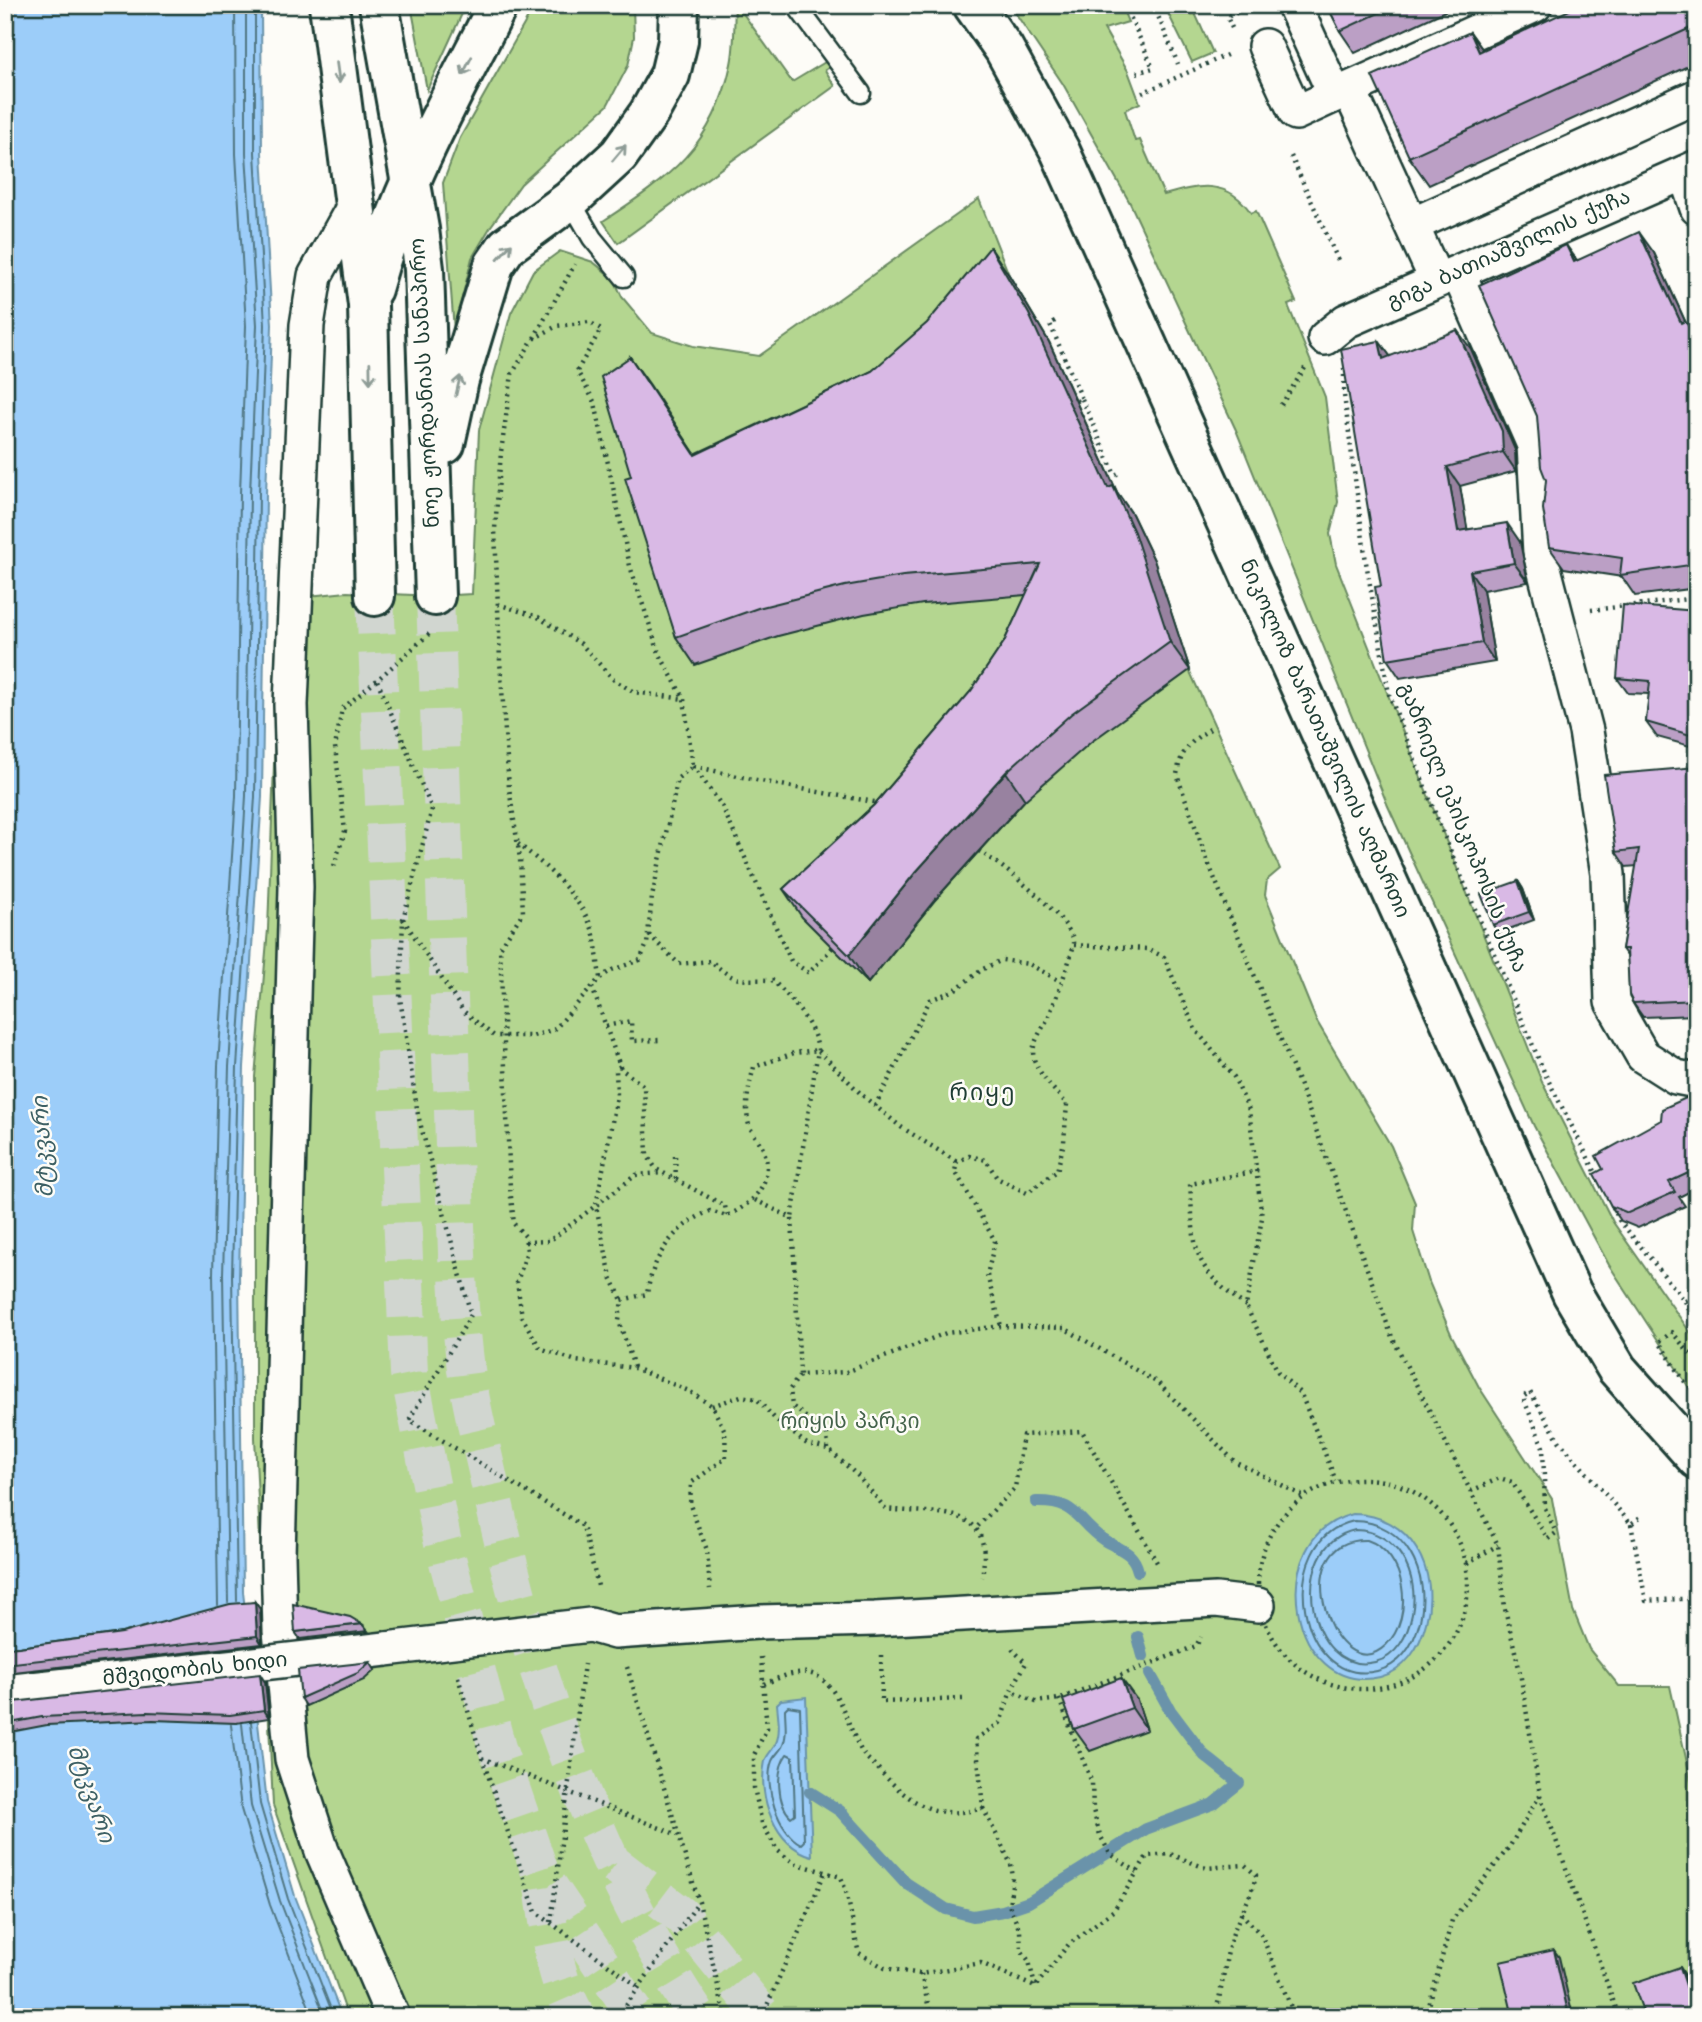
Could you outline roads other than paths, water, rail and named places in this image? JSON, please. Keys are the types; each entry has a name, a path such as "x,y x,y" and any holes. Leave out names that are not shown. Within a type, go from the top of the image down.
{"main road":[{"path":"329,5 368,305 375,596"},
{"name":"ნოე ჟორდანიას სანაპირო","path":"379,5 411,179 424,269 433,501 434,613"},
{"path":"368,305 382,251 411,179 498,5"},
{"path":"433,501 459,380 494,265 508,246 570,200 619,155 649,113 670,75 679,23 664,5"},
{"name":"ნიკოლოზ ბარათაშვილის აღმართი","path":"973,5 1004,49 1060,151 1573,1293 1618,1369 1697,1459"}],"street":[{"path":"1294,5 1412,226 1448,276 1534,444 1540,553 1586,731 1608,874 1612,1002 1643,1056 1676,1077 1697,1081"},
{"path":"1265,46 1296,113 1535,5"},
{"path":"1412,226 1697,96"},
{"path":"1691,170 1697,208"},
{"name":"გიგა ბათიაშვილის ქუჩა","path":"1335,329 1448,276 1691,170"},
{"path":"354,206 315,276 307,325 291,705 296,887 278,1555 280,1631 292,1759 322,1851 393,2017"},
{"name":"მშვიდობის ხიდი","path":"5,1692 386,1649 603,1629 875,1619 1216,1600 1258,1605"}],"lane":[{"path":"796,5 861,93"},
{"path":"570,200 592,238 624,277"}],"water":[{"name":"მტკვარი","path":"5,5 261,5 262,153 272,325 266,494 262,797 244,1067 239,1275 243,1592 267,1802 295,1896 342,2017 5,2017"},
{"path":"1353,1514 1373,1517 1391,1524 1405,1535 1416,1549 1429,1584 1426,1623 1420,1641 1404,1664 1380,1677 1349,1677 1325,1663 1308,1640 1298,1612 1297,1581 1306,1552 1324,1528"},
{"path":"806,1697 812,1856 799,1851 779,1831 767,1804 763,1775 766,1759 778,1739 777,1704 781,1700"}],"waterway":[{"path":"1036,1502 1061,1505 1069,1509 1104,1540 1129,1555 1138,1571"},
{"path":"1138,1637 1143,1656"},
{"path":"810,1792 840,1811 906,1883 946,1909 973,1916 1003,1911 1029,1902 1146,1829 1213,1804 1239,1783 1204,1755 1170,1710 1150,1674"}],"tunnel":[{"path":"375,596 409,1373 442,1539 497,1748 541,1875 637,2017"},
{"path":"435,596 457,1262 462,1334 471,1398 506,1554 546,1692 570,1761 627,1894 698,2017"},
{"path":"615,1865 681,1915 764,2017"},
{"path":"543,1887 558,1970 577,2017"}],"district":[{"name":"რიყე","path":"983,1094"}],"park label":[{"name":"რიყის პარკი","path":"850,1422"}]}
